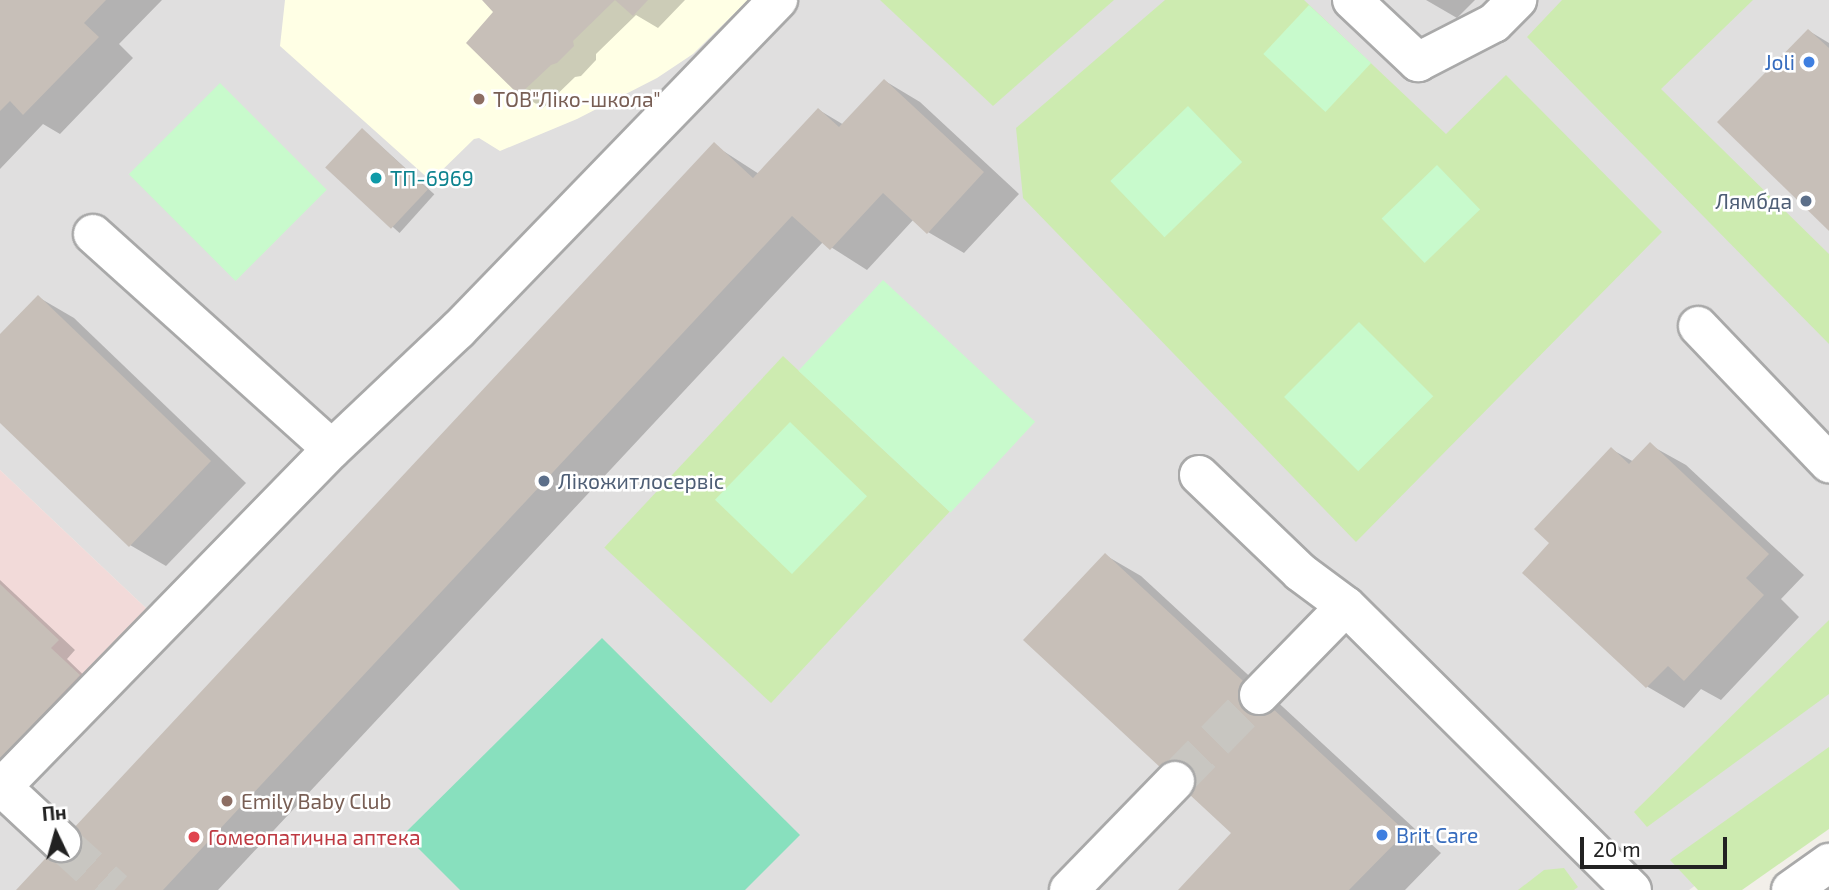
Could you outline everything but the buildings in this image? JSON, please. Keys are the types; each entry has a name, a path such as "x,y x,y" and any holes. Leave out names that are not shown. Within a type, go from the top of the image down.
{"street":[{"path":"61,842 1,788 332,449 458,330 778,0"},
{"path":"1352,0 1418,62 1494,23 1517,0"},
{"path":"93,234 332,449"},
{"path":"1698,326 1829,463"},
{"path":"1199,475 1300,572 1346,606 1632,890"},
{"path":"1259,695 1346,606"},
{"path":"1069,890 1175,781"},
{"path":"1791,890 1829,863"}],"shaded area":[{"path":"0,0 1829,0 1829,787 1689,890 0,890 0,763 149,611 0,470"},
{"name":"ТОВ\"Ліко-школа\"","path":"285,0 748,0 693,54 657,78 577,119 500,151 479,138 474,139 431,181 280,46"},
{"path":"0,470 149,611 0,763"}],"green space":[{"path":"880,0 1114,0 993,106"},
{"path":"1165,0 1304,0 1446,134 1506,75 1662,232 1356,542 1023,198 1016,128"},
{"path":"1562,0 1753,0 1661,89 1829,254 1829,344 1527,37"},
{"path":"1309,5 1371,63 1325,112 1263,54"},
{"path":"220,83 327,190 236,281 129,174"},
{"path":"1188,106 1242,162 1164,237 1110,181"},
{"path":"1437,165 1480,210 1425,263 1382,218"},
{"path":"883,280 1035,422 951,513 798,371"},
{"path":"1359,322 1433,396 1358,471 1284,397"},
{"path":"783,356 950,511 771,703 604,548"},
{"path":"790,422 867,496 792,574 715,500"},
{"path":"1829,620 1829,694 1647,827 1634,812"},
{"path":"602,638 800,835 745,890 460,890 404,834"},
{"path":"1829,747 1829,829 1742,890 1698,890 1670,860"},
{"path":"1564,868 1578,887 1574,890 1518,890 1544,870"}],"tunnel":[{"path":"1175,781 1259,695"},
{"path":"61,842 114,890"}],"place":[{"name":"Joli","path":"1809,62"},
{"name":"ТОВ\"Ліко-школа\"","path":"479,99"},
{"name":"ТП-6969","path":"376,178"},
{"name":"Лямбда","path":"1806,201"},
{"name":"Лікожитлосервіс","path":"544,481"},
{"name":"Emily Baby Club","path":"227,801"},
{"name":"Brit Care","path":"1382,835"},
{"name":"Гомеопатична аптека","path":"194,837"}]}
